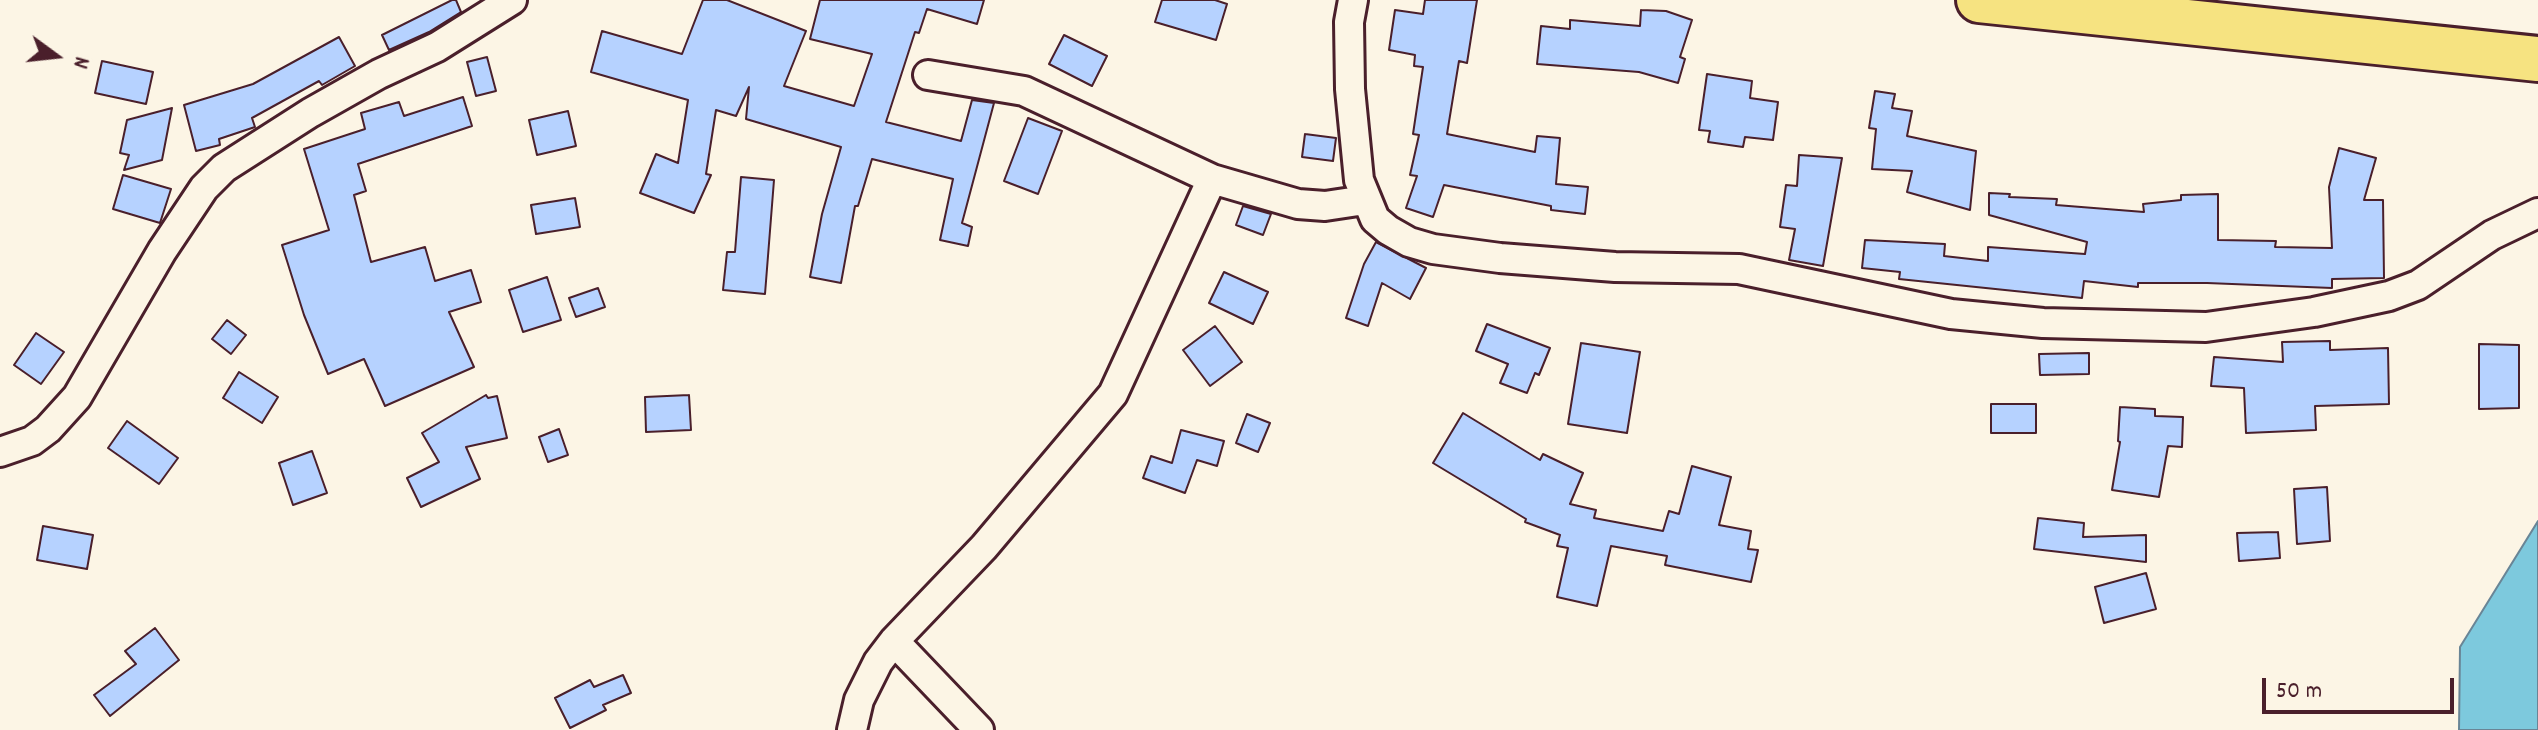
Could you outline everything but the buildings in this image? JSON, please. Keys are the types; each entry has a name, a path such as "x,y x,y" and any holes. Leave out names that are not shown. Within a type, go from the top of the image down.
{"highway":[{"path":"1979,0 2538,59"}],"street":[{"path":"0,452 32,441 48,429 77,397 162,251 204,188 224,168 310,113 379,74 437,47 512,0"},
{"path":"1353,0 1349,22 1350,89 1359,180 1365,200 1375,219 1388,230 1409,242 1433,249 1615,267 1739,269 1951,314 2043,323 2206,327 2314,312 2389,296 2418,285 2492,235 2538,213"},
{"path":"928,75 1024,91 1212,179 1298,204 1325,206 1365,200"},
{"path":"852,730 859,700 878,662 894,641 984,547 1106,406 1212,179"},
{"path":"894,641 979,730"}],"water":[{"path":"2538,521 2538,730 2459,730 2460,647"}]}
